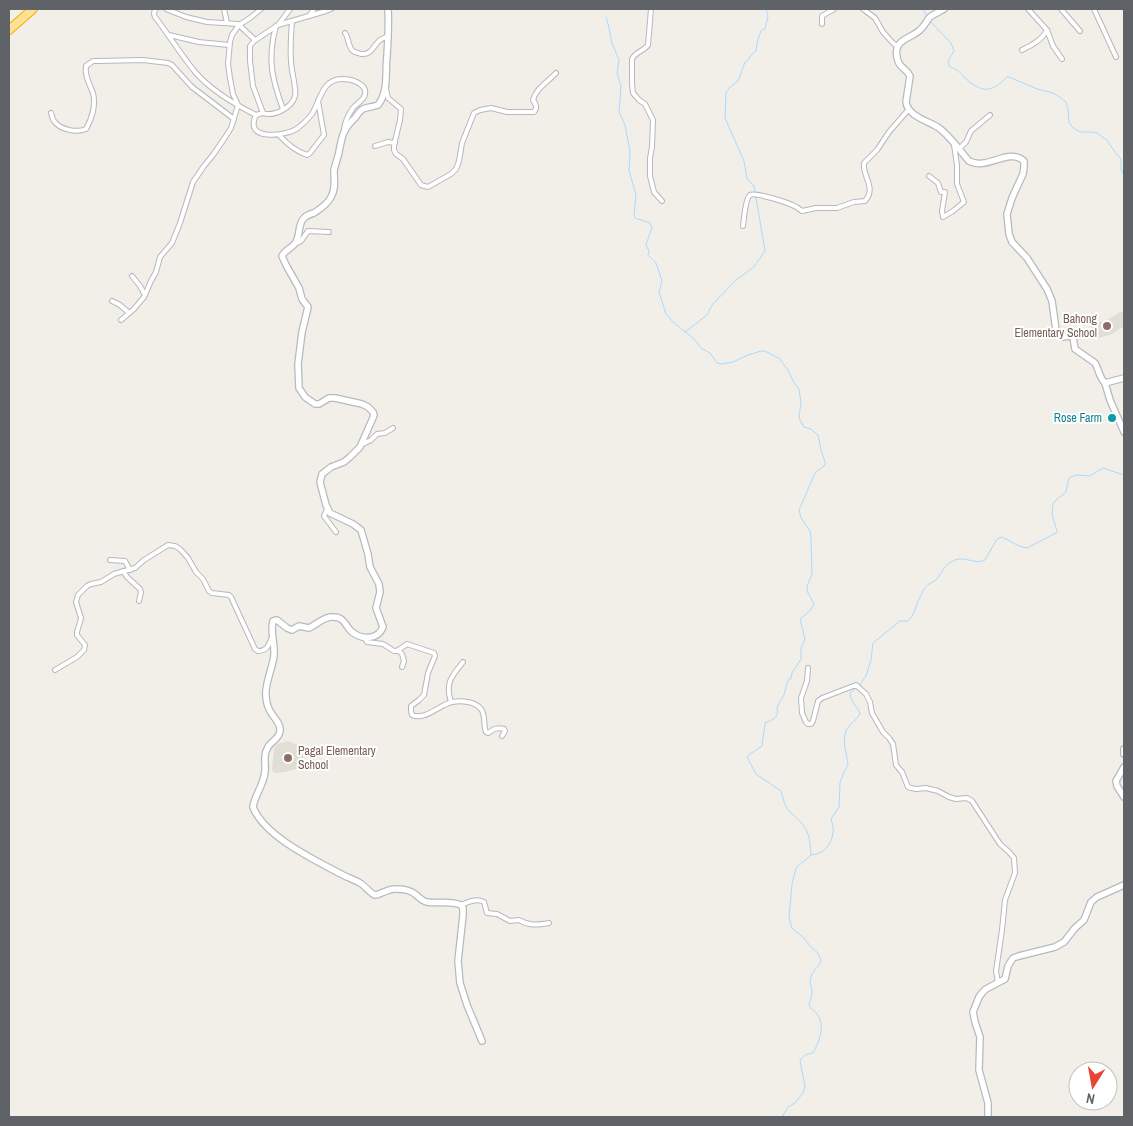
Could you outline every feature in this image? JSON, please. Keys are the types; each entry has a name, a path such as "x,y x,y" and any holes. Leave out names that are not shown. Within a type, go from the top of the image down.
{"highway":[{"path":"9,30 33,9"}],"street":[{"path":"156,9 154,14 197,73 217,91 256,115 270,114 283,109 293,102 296,94 291,60 292,21"},
{"path":"166,9 198,20 239,25 255,40"},
{"path":"224,9 227,23"},
{"path":"121,320 134,309 145,295 150,281 156,272 160,257 172,243 193,182 229,133 238,105 233,94 230,78 228,64 229,45 232,35 239,25 262,9"},
{"path":"283,109 273,78 271,62 273,36 277,26 290,9"},
{"path":"309,16 314,9"},
{"path":"263,113 254,89 250,46 252,42 277,26 331,9"},
{"path":"388,9 386,83 388,98 400,109 400,120 394,150 403,159 421,185 429,186 451,174 456,169 462,143 474,113 491,108 507,112 534,112 536,109 536,104 533,100 535,94 556,73"},
{"path":"651,9 647,47 637,52 632,59 632,88 634,95 645,104 653,120 650,176 654,192 662,201"},
{"path":"822,24 822,16 834,9"},
{"path":"863,9 875,18 883,32 898,47"},
{"path":"944,9 928,20 918,32 903,40 898,47 899,64 909,72 910,76 906,105 924,121 938,127 969,161 987,163 1005,157 1019,158 1024,161 1023,174 1008,214 1009,234 1012,242 1027,258 1047,289 1052,301 1058,332 1063,337 1073,337 1075,349 1097,366 1100,378 1105,382 1110,400 1124,432"},
{"path":"1028,9 1047,30 1053,46 1062,59"},
{"path":"1061,9 1080,31"},
{"path":"1094,9 1116,57"},
{"path":"1022,50 1040,39 1047,30"},
{"path":"345,32 351,48 358,53 368,53 375,48 380,40 388,36"},
{"path":"169,35 199,42 229,45"},
{"path":"51,113 54,122 59,126 78,132 86,129 94,100 85,71 86,66 98,60 143,60 163,61 172,65 192,87 234,120"},
{"path":"256,115 253,123 255,129 259,132 279,135 287,134 298,128 312,113 323,90 327,86 338,79 352,80 364,88 365,94 364,98 352,110 346,121 344,131"},
{"path":"295,244 300,222 306,216 322,208 333,195 335,167 339,154 340,140 344,131 363,109 380,103 386,83"},
{"path":"279,135 297,151 307,155 310,153 324,134 318,100"},
{"path":"743,226 748,198 753,194 785,202 802,211 816,208 837,208 854,202 865,201 868,196 869,187 864,163 877,150 889,132 909,109"},
{"path":"959,149 966,142 971,130 990,115"},
{"path":"375,146 388,142 395,143"},
{"path":"929,176 938,183 941,192 944,192 943,217 964,202 957,184 954,143"},
{"path":"329,232 308,230 301,241 284,252 282,256 308,307 302,332 298,364 299,388 305,397 316,404 332,398 362,404 371,409 374,415 361,445 344,462 331,467 322,474 320,482 327,509 333,515 353,524 361,530 370,567 380,584 376,608 383,627 380,634 364,637 351,632 340,618 322,619 309,628 298,626 292,630 279,620 275,619 273,621 274,653 265,695 270,711 278,722 280,730 277,739 266,750 264,780 255,798 253,807 258,817 300,853 361,883 376,895 391,889 399,889 412,892 427,902 447,902 461,905 472,901 481,901 484,903 487,913 497,914 510,921 519,920 531,925 549,923"},
{"path":"132,276 145,295"},
{"path":"112,301 129,314"},
{"path":"1105,382 1124,378"},
{"path":"361,445 371,440 377,434 385,433 393,428"},
{"path":"327,509 324,516 336,532"},
{"path":"55,670 77,657 84,650 84,645 77,635 80,622 76,602 78,595 91,584 101,582 114,574 135,568 165,546 175,546 184,553 212,593 229,595 231,597 255,649 266,650 272,637"},
{"path":"110,560 124,560 130,570"},
{"path":"123,571 140,589 139,601"},
{"path":"364,637 367,642 383,644 394,651 405,644 409,644 434,654 425,692 422,698 411,706 410,711 412,715 422,716 451,702 469,702 480,707 483,713 486,732 488,733 496,728 504,729 505,731 502,736"},
{"path":"398,650 404,661 402,667"},
{"path":"451,702 449,681 464,662"},
{"path":"808,668 807,681 801,698 802,713 808,724 811,724 813,721 818,701 856,685 866,694 872,713 882,732 893,744 896,765 902,772 908,787 916,789 926,788 956,799 967,798 972,801 1000,844 1014,858 1015,873 1005,900 996,970 998,983"},
{"path":"1124,749 1124,754"},
{"path":"1124,767 1116,781 1124,797"},
{"path":"988,1117 988,1103 978,1070 980,1037 974,1022 973,1012 979,997 982,993 1005,980 1009,963 1013,958 1055,947 1064,942 1084,920 1091,902 1097,897 1123,887"},
{"path":"461,905 463,915 458,961 460,983 482,1041"}],"shaded area":[{"name":"Bahong Elementary School","path":"1124,311 1124,326 1112,334 1096,339 1090,325 1092,323 1105,321"},
{"name":"Pagal Elementary School","path":"288,741 298,745 304,755 300,768 286,772 273,772 274,749 277,744"}],"waterway":[{"path":"755,193 754,186 747,179 744,161 725,118 726,93 738,81 745,62 756,51 758,39 761,31 765,29 768,19 765,9"},
{"path":"923,9 927,17"},
{"path":"606,17 612,44 619,60 617,73 621,86 619,112 625,125 630,152 629,170 636,195 634,215 635,218 650,223 652,227 646,245 649,251 648,255 656,263 662,281 659,292 666,314 693,338 701,348 710,353 717,363 733,362 761,351 765,351 780,359 799,389 801,403 800,420 804,427 811,429 818,435 825,462 825,465 815,473 799,510 801,518 810,531 812,574 807,586 808,593 814,604 810,611 800,619 805,639 801,648 801,659 787,683 784,695 777,707 776,716 765,723 762,746 747,757 756,774 781,791 787,808 807,831 811,855 796,868 792,884 789,918 792,928 818,953 821,961 811,977 812,994 809,1005 820,1019 821,1029 813,1053 805,1055 800,1061 805,1086 803,1093 795,1103 788,1107 782,1117"},
{"path":"929,20 951,43 954,51 949,60 950,67 957,70 977,87 982,89 991,88 1009,77 1037,89 1053,93 1066,102 1069,122 1072,127 1080,132 1097,133 1107,140 1121,159 1121,170 1124,180"},
{"path":"685,332 707,315 712,305 736,280 754,267 765,251 756,197"},
{"path":"811,855 823,851 829,845 832,837 831,819 839,807 840,783 848,765 844,742 845,733 860,714 851,699 850,693 859,686 866,676 871,660 873,643 900,621 908,621 910,619 925,588 936,580 951,562 959,559 978,562 985,560 997,539 1002,537 1027,548 1056,533 1052,515 1053,504 1066,492 1069,478 1076,475 1090,476 1103,468 1124,475"}],"place":[{"name":"Bahong Elementary School","path":"1107,326"},
{"name":"Rose Farm","path":"1112,418"},
{"name":"Pagal Elementary School","path":"288,758"}]}
